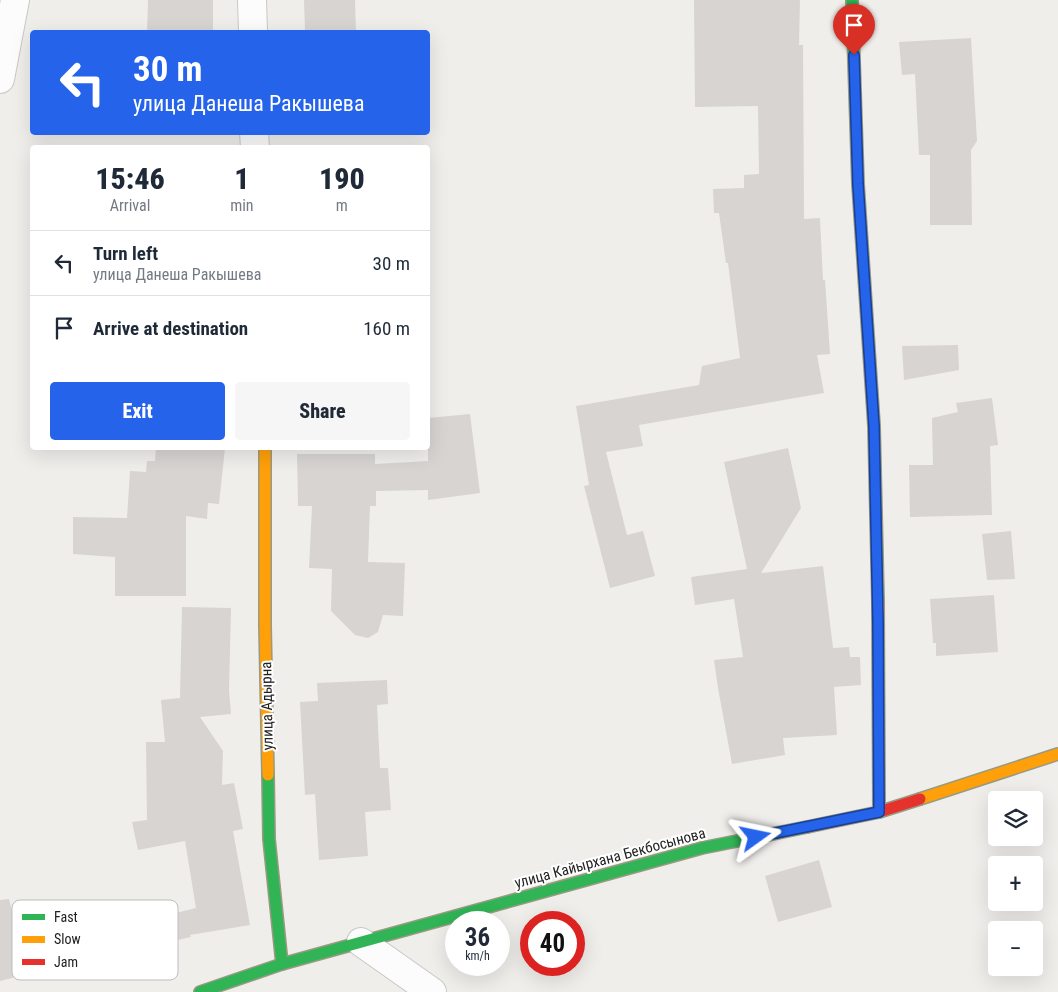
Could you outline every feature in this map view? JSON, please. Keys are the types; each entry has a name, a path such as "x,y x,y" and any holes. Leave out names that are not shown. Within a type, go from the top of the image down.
{"street":[{"path":"0,79 15,0"},
{"path":"252,0 253,30"},
{"path":"852,0 858,184 874,426 879,812"},
{"name":"улица Адырна","path":"265,450 265,625 269,839 282,964"},
{"name":"улица Кайырхана Бекбосынова","path":"200,992 282,964 702,848 879,812 1058,754"},
{"path":"361,942 432,992"}],"building":[{"path":"148,0 213,0 213,30 147,30"},
{"path":"304,0 355,0 356,30 305,30"},
{"path":"694,0 800,0 799,45 803,45 804,219 820,218 823,280 825,280 830,354 817,355 824,393 639,425 643,446 606,452 627,535 643,531 655,576 610,588 584,486 589,485 576,406 699,385 702,366 740,358 728,263 726,263 719,213 714,213 713,189 744,188 744,175 759,174 758,106 695,107"},
{"path":"971,38 977,141 971,150 972,225 930,225 930,155 919,155 915,74 902,75 899,42"},
{"path":"958,345 959,370 904,380 902,346"},
{"path":"992,398 998,445 990,446 992,515 910,517 909,465 933,465 932,418 958,412 956,403"},
{"path":"470,414 480,493 428,500 428,490 376,491 376,506 370,506 368,562 405,563 403,616 383,615 378,632 368,638 355,635 331,611 332,569 309,568 312,506 298,506 297,454 375,454 375,464 428,461 430,418"},
{"path":"788,448 801,508 761,573 823,566 833,648 849,647 850,657 860,657 861,685 834,687 837,735 783,738 785,755 732,764 714,660 743,657 734,599 695,605 691,577 747,569 724,462"},
{"path":"156,450 225,450 219,504 208,503 207,519 186,516 186,596 115,596 115,557 73,554 73,517 127,518 130,471 146,472 147,461 155,461"},
{"path":"1011,531 1015,579 987,580 982,534"},
{"path":"994,595 998,652 936,656 936,643 933,643 930,599"},
{"path":"182,607 231,608 229,690 231,714 200,717 223,751 222,785 234,783 243,829 233,831 250,925 190,935 191,937 178,940 178,912 196,908 185,841 138,850 132,822 147,820 146,742 165,742 161,700 180,698"},
{"path":"387,680 388,704 377,705 380,768 388,768 391,810 365,812 368,856 319,860 315,794 305,795 300,702 318,701 317,683"},
{"path":"819,860 832,907 778,922 765,876"},
{"path":"9,899 12,911 12,978 0,981 0,900"}],"traffic: fast":[{"path":"852,0 858,184 874,426 878,602"},
{"path":"268,775 269,839 282,964"},
{"path":"200,992 282,964 702,848 807,827"}],"traffic: slow":[{"path":"265,450 265,625 268,775"},
{"path":"878,602 879,812"},
{"path":"920,799 1058,754"}],"traffic: jam":[{"path":"807,827 879,812 920,799"}],"route":[{"path":"756,837 879,812 874,426 858,184 854,55"}]}
